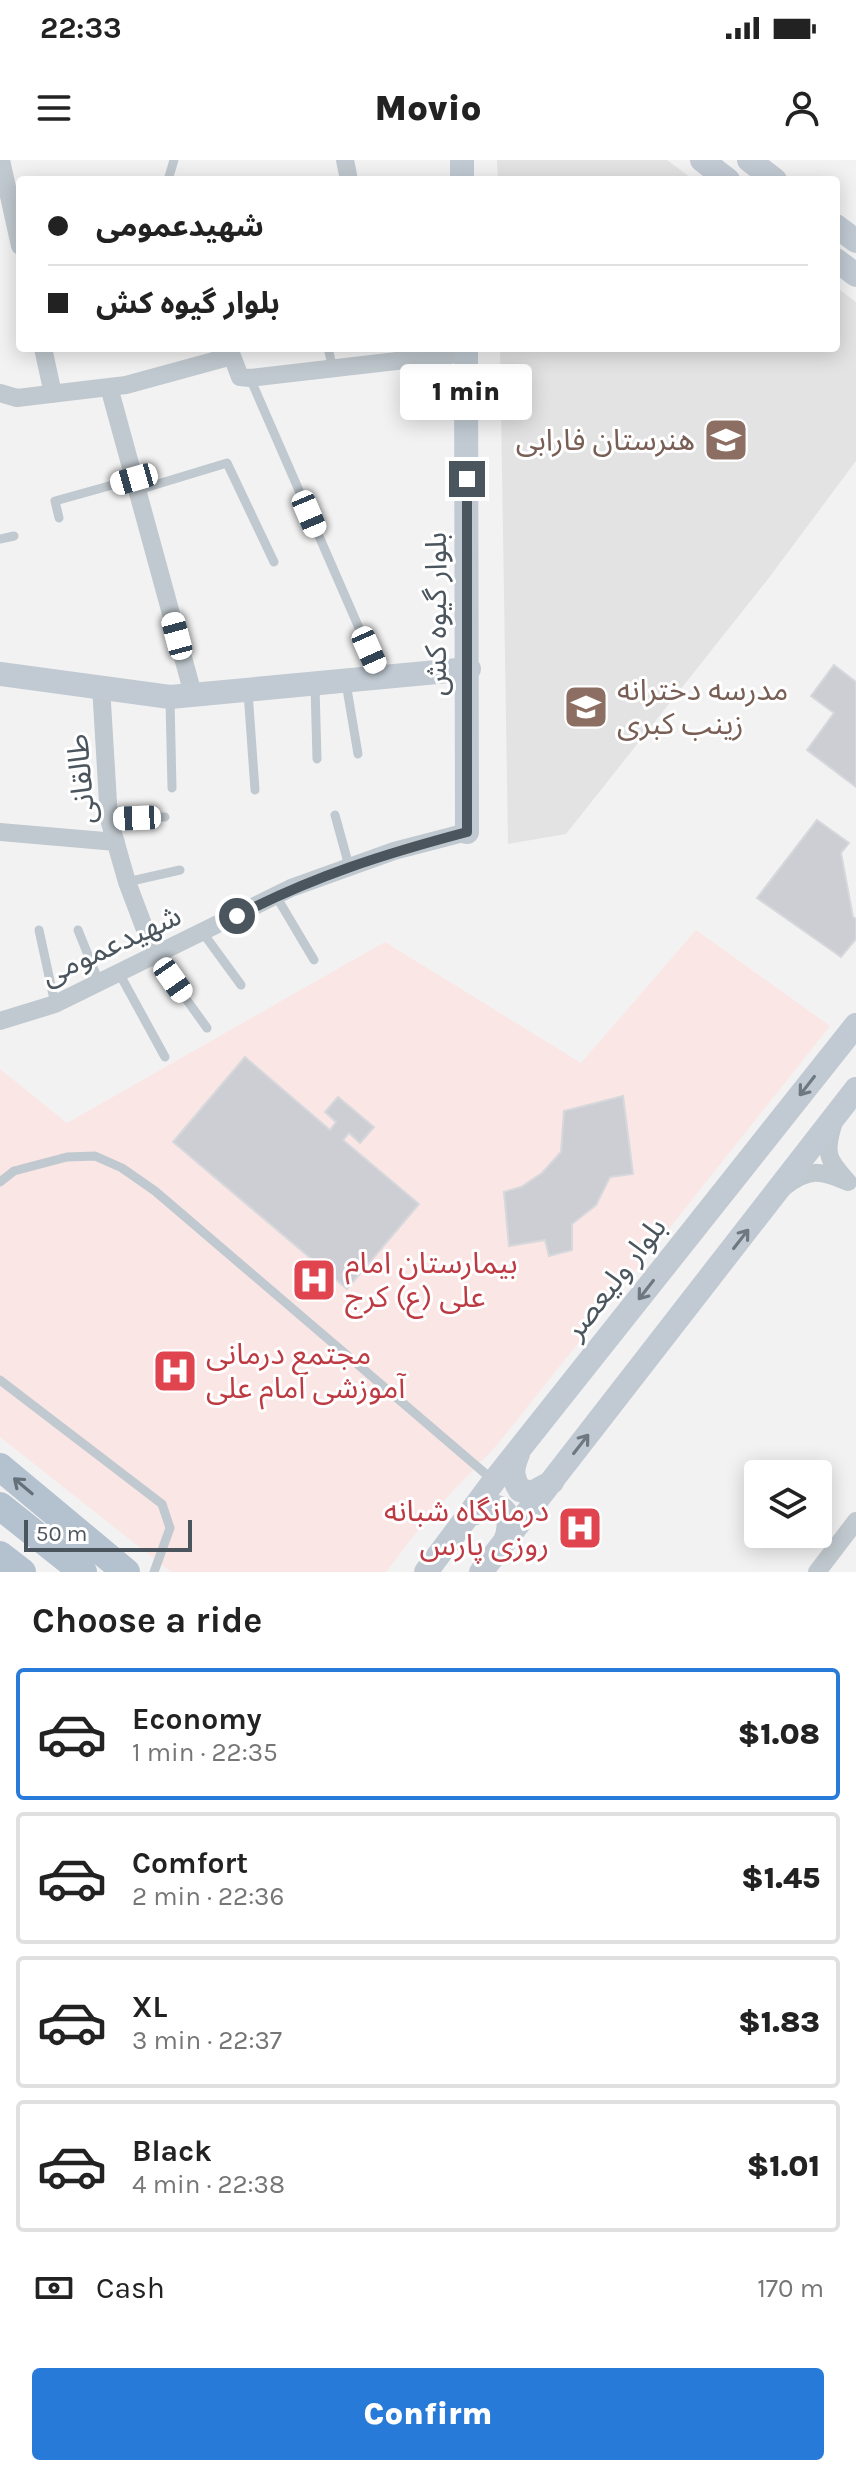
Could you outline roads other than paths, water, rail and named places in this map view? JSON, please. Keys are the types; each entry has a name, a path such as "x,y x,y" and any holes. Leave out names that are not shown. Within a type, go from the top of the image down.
{"main road":[{"path":"0,1467 126,1572"},
{"path":"0,1506 83,1572"},
{"path":"0,1555 22,1572"}],"street":[{"path":"1,160 16,228"},
{"path":"702,160 723,176"},
{"path":"749,160 770,176"},
{"path":"44,352 53,394"},
{"path":"0,393 17,398 126,385 231,352 240,377 250,378 452,352"},
{"name":"بلوار گیوه کش","path":"466,352 467,832"},
{"path":"109,387 136,485 181,696"},
{"path":"0,674 181,696 469,669"},
{"name":"طالقانی","path":"101,686 109,819 127,882 155,956"},
{"path":"0,832 116,842"},
{"name":"شهیدعمومی","path":"0,1021 55,1004 276,896 349,866 467,832"},
{"name":"بلوار ولیعصر","path":"426,1572 494,1481 856,1025"},
{"path":"481,1572 856,1089"},
{"path":"835,1117 826,1150 830,1161 852,1185"},
{"path":"778,1191 813,1172 852,1185"},
{"path":"520,1448 513,1466 513,1478 520,1490 532,1493 552,1482"},
{"path":"467,1516 494,1507 505,1513 511,1526 504,1543"},
{"path":"817,1572 856,1521"}],"lane":[{"path":"329,352 333,369"},
{"path":"250,378 380,677"},
{"path":"59,518 55,501 227,463 274,562"},
{"path":"0,539 14,536"},
{"path":"346,680 358,754"},
{"path":"314,683 317,759"},
{"path":"248,689 255,790"},
{"path":"172,788 181,696"},
{"path":"335,815 349,866"},
{"path":"109,819 165,817"},
{"path":"127,882 180,870"},
{"path":"276,896 314,960"},
{"path":"39,930 55,1004"},
{"path":"78,930 99,982"},
{"path":"203,933 241,985"},
{"path":"155,956 207,1028"},
{"path":"119,973 165,1057"},
{"path":"0,1182 14,1171 67,1157 95,1156 122,1168 155,1191 494,1481"},
{"path":"0,1380 162,1504 170,1528 154,1572"}],"place":[{"name":"هنرستان فارابی","path":"726,440"},
{"name":"مدرسه دخترانه زینب کبری","path":"586,707"},
{"name":"بیمارستان امام علی (ع) کرج","path":"314,1280"},
{"name":"مجتمع درمانی آموزشی امام علی","path":"175,1371"},
{"name":"درمانگاه شبانه روزی پارس","path":"580,1528"}]}
